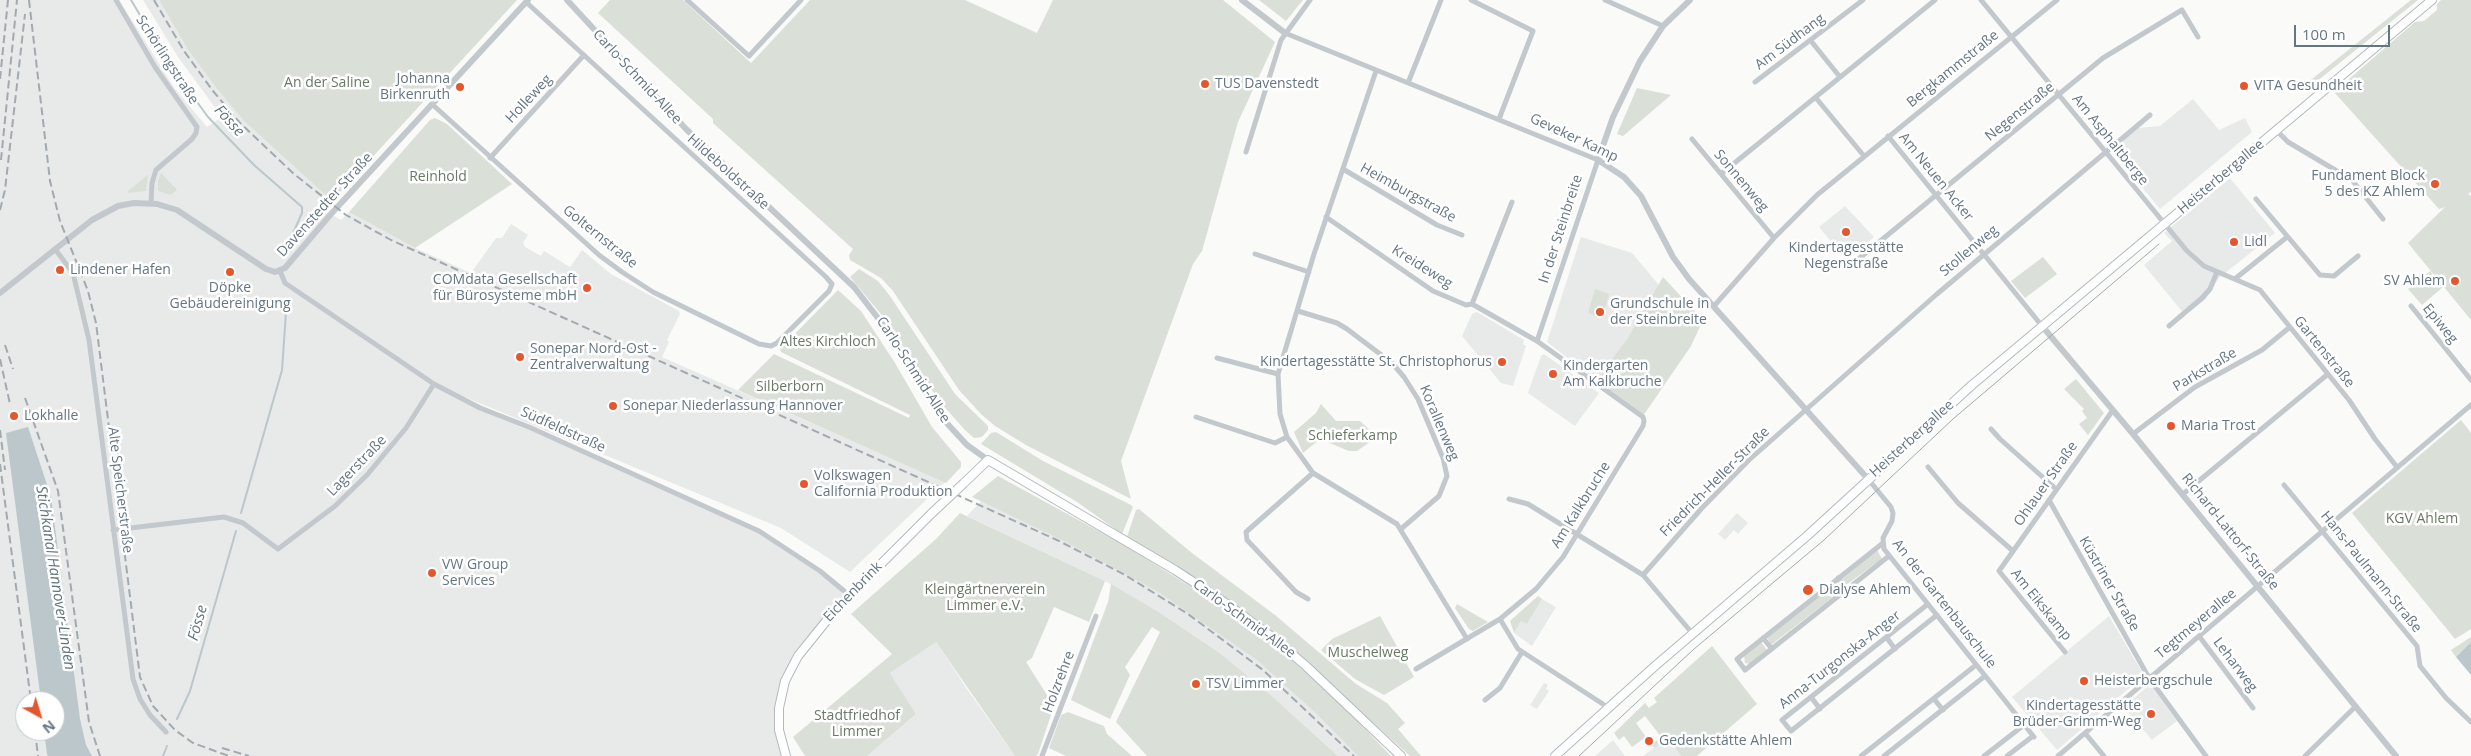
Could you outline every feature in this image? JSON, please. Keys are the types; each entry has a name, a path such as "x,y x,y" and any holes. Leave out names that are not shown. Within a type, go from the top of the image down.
{"main road":[{"name":"Heisterbergallee","path":"1555,756 1692,633 1807,536 1960,396 2432,0"},
{"name":"Eichenbrink","path":"786,756 781,740 779,716 785,682 798,656 849,595 988,460"},
{"name":"Carlo-Schmid-Allee","path":"988,460 1056,498 1224,602 1306,666 1401,756"}],"street":[{"name":"Schörlingstraße","path":"116,0 155,67 197,127 192,140 156,170 152,183 151,203"},
{"name":"Carlo-Schmid-Allee","path":"567,0 686,129 854,287 878,315 943,419 967,445 988,460"},
{"path":"687,0 749,56 801,0"},
{"name":"Geveker Kamp","path":"1242,0 1285,33 1499,118 1598,160 1624,177 1641,196 1679,267 1868,479"},
{"path":"1246,152 1285,33 1310,0"},
{"path":"1408,83 1441,0"},
{"path":"1471,0 1533,31 1499,118"},
{"path":"1605,0 1614,2 1663,26"},
{"name":"In der Steinbreite","path":"1537,341 1598,160 1622,96 1640,61 1663,26 1690,0"},
{"name":"Am Südhang","path":"1755,82 1784,58 1863,0"},
{"path":"1721,174 1935,0"},
{"name":"Am Asphaltberge","path":"1981,0 2166,224"},
{"name":"Bergkammstraße","path":"1714,306 1774,238 1817,195 2057,0"},
{"name":"Davenstedter Straße","path":"0,294 104,212 134,203 151,203 177,210 266,269 280,271 289,264 331,214 433,106 527,1"},
{"name":"Hildeboldstraße","path":"527,1 830,281 832,284 829,291 778,343"},
{"name":"Negenstraße","path":"1856,261 2104,58 2182,10 2198,37"},
{"path":"1811,40 1840,78"},
{"name":"Holleweg","path":"490,158 584,55"},
{"path":"1376,70 1326,217 1278,374 1280,414 1287,437 1313,473 1384,516 1401,529 1467,639"},
{"path":"1816,98 1864,156"},
{"name":"Golternstraße","path":"433,106 599,255 630,277 653,292 759,344 771,346 778,343"},
{"name":"Stollenweg","path":"1807,409 1984,254 2150,115"},
{"path":"2277,131 2288,142 2352,180 2384,219"},
{"name":"Am Neuen Acker","path":"1888,136 2042,326"},
{"name":"Sonnenweg","path":"1692,139 1774,238"},
{"name":"Heimburgstraße","path":"1343,169 1437,225 1462,235"},
{"path":"2256,199 2320,275 2334,276 2358,256"},
{"path":"1472,304 1512,202"},
{"name":"Kreideweg","path":"1326,217 1433,291 1466,305 1472,304 1537,341"},
{"name":"Gartenstraße","path":"2166,224 2193,257 2217,272 2236,278 2260,290 2328,374 2397,466"},
{"path":"2236,278 2287,237"},
{"name":"Alte Speicherstraße","path":"55,249 73,272 85,320 133,679 140,698 150,716 166,732"},
{"path":"1255,254 1309,272"},
{"name":"Südfeldstraße","path":"280,271 282,278 292,288 434,384 480,408 529,427 759,531 820,571 849,595"},
{"path":"2169,326 2202,298 2210,288 2217,272"},
{"name":"Epiweg","path":"2411,306 2471,380"},
{"name":"Korallenweg","path":"1298,311 1337,323 1347,329 1392,363 1404,377 1418,399 1443,458 1447,476 1440,496 1401,529"},
{"name":"Richard-Lattorf-Straße","path":"2042,326 2183,494 2396,756"},
{"name":"Parkstraße","path":"2133,434 2195,387 2262,350 2290,327"},
{"name":"Am Kalkbruche","path":"1416,669 1500,619 1522,603 1546,578 1563,557 1643,426 1644,421 1642,417 1537,341"},
{"path":"1218,358 1278,374"},
{"path":"2183,494 2328,374"},
{"name":"Lagerstraße","path":"113,530 224,518 243,523 278,549 334,506 367,475 398,439 434,384"},
{"name":"Tegtmeyerallee","path":"2058,756 2471,405"},
{"name":"Friedrich-Heller-Straße","path":"1643,575 1722,487 1807,409"},
{"name":"Ohlauer Straße","path":"1999,571 2113,410"},
{"path":"1196,417 1275,442 1287,437"},
{"path":"1991,429 2056,489"},
{"path":"1928,468 1958,503 2014,551"},
{"path":"1308,599 1296,592 1247,540 1246,532 1313,473"},
{"name":"An der Gartenbauschule","path":"1868,479 1891,507 1893,513 1892,521 1883,536 1883,543 1890,556 2033,736 2007,756"},
{"name":"Hans-Paulmann-Straße","path":"2284,485 2417,646 2420,666 2446,698 2471,722"},
{"path":"1509,499 1528,504 1643,575 1692,633"},
{"name":"Küstriner Straße","path":"2048,500 2149,678 2206,756"},
{"path":"1883,543 1737,659 1745,670 1890,556"},
{"name":"Am Eikskamp","path":"1999,571 2065,652"},
{"path":"1838,578 1847,589"},
{"name":"Anna-Turgonska-Anger","path":"1928,604 1782,720 1791,732 1937,615"},
{"name":"Holzrehre","path":"1042,756 1096,616"},
{"path":"1500,619 1514,643 1522,652 1603,702 1609,708"},
{"name":"Leharweg","path":"2199,636 2253,708"},
{"path":"1763,638 1772,649"},
{"path":"1886,638 1895,649"},
{"path":"1485,700 1500,688 1522,652"},
{"path":"1861,756 1976,665"},
{"path":"1884,756 1985,676"},
{"path":"1811,698 1820,709"},
{"path":"1934,699 1943,710"},
{"path":"2306,756 2355,707"},
{"path":"1984,756 2024,724"},
{"path":"2085,733 2104,756"}],"shaded area":[{"path":"0,0 119,0 175,89 207,127 222,117 178,57 143,0 159,0 188,50 244,121 332,201 325,211 341,220 349,212 415,248 471,273 496,238 502,238 511,224 528,235 523,243 525,247 541,256 544,251 570,267 582,250 611,274 679,311 680,314 667,340 669,342 662,357 945,482 850,572 781,528 455,393 774,540 849,595 798,656 779,708 786,756 0,756"},
{"path":"2193,99 2219,130 2245,118 2252,132 2160,209 2111,150 2137,128 2160,126"},
{"path":"2230,178 2275,233 2219,278 2205,300 2185,315 2144,265 2172,241 2164,233"},
{"name":"Kindertagesstätte Negenstraße","path":"1845,206 1874,237 1846,260 1819,227"},
{"name":"Grundschule in der Steinbreite","path":"1581,237 1632,253 1659,285 1627,339 1596,380 1547,342"},
{"name":"Kindertagesstätte St. Christophorus","path":"1477,312 1524,340 1523,344 1526,346 1513,386 1501,383 1462,336 1472,314"},
{"name":"Kindergarten Am Kalkbruche","path":"1544,354 1599,393 1575,426 1528,393 1541,356"},
{"path":"986,496 1083,540 1236,638 1364,756 1338,756 1273,697 1221,654 1159,612 1105,581 967,516"},
{"path":"1737,513 1748,523 1738,534 1734,530 1725,540 1718,534"},
{"path":"1542,599 1556,607 1532,646 1514,633 1521,621 1527,624"},
{"name":"Heisterbergschule","path":"2109,616 2142,672 2142,677 2057,750 2012,697"},
{"path":"936,642 1015,756 867,756 916,714 890,673"},
{"path":"1544,683 1548,685 1546,689 1549,691 1537,709 1530,705"},
{"name":"Kindertagesstätte Brüder-Grimm-Weg","path":"2147,687 2153,688 2177,721 2152,740 2124,707"},
{"path":"1668,737 1681,756 1643,756"},
{"path":"1613,740 1625,756 1595,756"}],"green space":[{"name":"An der Saline","path":"159,0 517,0 332,201 244,121 188,50"},
{"path":"610,0 683,0 751,63 810,0 965,0 1037,33 1053,0 1223,0 1275,42 1238,122 1202,251 1193,264 1121,461 1131,499 1026,445 995,426 981,414 959,390 893,291 881,278 850,260 849,255 853,249 713,123 713,119 598,13"},
{"path":"1259,0 1303,0 1286,21"},
{"path":"2411,0 2418,0 2311,86 2307,83"},
{"path":"2441,0 2471,0 2471,192 2468,194 2471,196 2471,320 2408,243 2445,207 2439,209 2334,92 2415,22 2424,21 2437,10 2437,4"},
{"path":"1637,88 1671,95 1623,136 1617,134"},
{"name":"Reinhold","path":"435,118 447,124 512,184 415,248 349,212 430,120"},
{"path":"161,173 177,190 170,195 158,191 158,181"},
{"path":"148,175 146,191 128,193 128,191"},
{"path":"2043,257 2057,274 2025,298 2011,281"},
{"path":"859,269 878,281 955,394 988,426 988,430 982,437 974,438 940,402 885,319 850,277"},
{"path":"2430,271 2443,287 2422,305 2408,289"},
{"path":"1663,277 1703,320 1691,346 1643,416 1596,380 1627,339"},
{"path":"1595,289 1609,294 1602,318 1588,313"},
{"path":"838,290 861,311 895,363 932,427 961,462 961,467 946,483 738,390 774,354 909,418 910,415 781,352 780,349"},
{"path":"2076,379 2104,413 2088,435 2079,424 2087,418 2082,411 2084,409 2064,389"},
{"name":"Schieferkamp","path":"1321,404 1336,421 1360,421 1377,437 1357,451 1349,451 1320,439 1303,453 1294,432 1316,413"},
{"name":"KGV Ahlem","path":"2461,420 2471,433 2471,629 2455,639 2352,513"},
{"path":"996,432 1043,461 1131,505 1133,507 1122,534 1077,502 981,444 991,433"},
{"path":"998,476 1124,545 1225,608 1271,642 1335,698 1391,756 1358,756 1317,714 1257,660 1157,591 1062,540 972,497"},
{"path":"1139,509 1192,553 1275,615 1356,684 1387,703 1405,723 1398,729 1421,756 1410,756 1291,649 1246,614 1127,537 1136,510"},
{"name":"Kleingärtnerverein Limmer e.V.","path":"960,513 1105,581 1089,622 1054,607 1032,658 1026,662 1054,706 1038,754 1036,756 1015,756 936,642 890,673 916,714 867,756 805,756 793,737 892,654 851,614 936,539"},
{"path":"1877,550 1882,559 1846,585 1842,579"},
{"path":"1836,582 1842,590 1771,645 1767,637"},
{"name":"TSV Limmer","path":"1111,584 1159,612 1221,654 1273,697 1338,756 1147,756 1116,722 1160,632 1152,627 1125,667 1130,675 1110,719 1071,700 1108,602"},
{"path":"1538,596 1542,599 1527,624 1521,621 1514,633 1510,621"},
{"path":"1457,604 1488,622 1473,631 1469,629 1455,608"},
{"name":"Muschelweg","path":"1380,616 1414,677 1384,695 1355,679 1321,650 1332,639"},
{"path":"2471,637 2471,642 2456,657 2451,650"},
{"path":"1761,642 1767,650 1750,664 1745,663 1744,656"},
{"path":"1712,646 1757,704 1697,756 1681,756 1668,737 1654,748 1652,744 1661,737 1645,716 1636,723 1646,737 1632,747 1624,736 1619,740 1614,733 1645,703 1649,708 1657,702 1654,698"},
{"path":"1068,712 1104,726 1107,734 1132,756 1066,756 1049,748 1061,715"}],"water":[{"name":"Stichkanal Hannover-Linden","path":"28,427 51,497 80,719 86,745 92,756 48,756 47,754 45,741 65,741 65,691 40,691 6,433"},
{"path":"2471,642 2471,675 2456,657"}],"waterway":[{"name":"Fösse","path":"131,0 168,62 208,117 254,165 302,207 302,213 286,249"},
{"name":"Fösse","path":"241,513 282,370 287,298"},
{"name":"Fösse","path":"177,719 190,691 236,531"},
{"name":"Fösse","path":"163,756 167,746"}],"tram line":[{"path":"1579,756 1694,649 1824,540 1953,419 2159,244"}],"railway":[{"path":"0,79 8,0"},
{"path":"1,160 17,0"},
{"path":"29,0 50,181 60,221 88,291 96,323 140,677 153,706 175,730 193,743 229,756"},
{"path":"154,0 184,51 213,91 240,123 294,174 346,215 391,240 1057,540 1125,575 1188,614 1263,670 1354,756"},
{"path":"0,210 5,190 25,14"},
{"path":"5,345 13,369"},
{"path":"0,359 10,404"},
{"path":"25,398 58,491 89,722 100,756"},
{"path":"0,430 5,470"},
{"path":"0,464 30,691"},
{"path":"36,741 38,756"},
{"path":"222,748 249,756"}],"place":[{"name":"TUS Davenstedt","path":"1205,84"},
{"name":"VITA Gesundheit","path":"2244,86"},
{"name":"Johanna Birkenruth","path":"460,87"},
{"name":"Fundament Block 5 des KZ Ahlem","path":"2435,184"},
{"name":"Kindertagesstätte Negenstraße","path":"1846,232"},
{"name":"Lidl","path":"2234,242"},
{"name":"Lindener Hafen","path":"60,270"},
{"name":"Döpke Gebäudereinigung","path":"230,272"},
{"name":"SV Ahlem","path":"2455,281"},
{"name":"COMdata Gesellschaft für Bürosysteme mbH","path":"587,288"},
{"name":"Grundschule in der Steinbreite","path":"1600,312"},
{"name":"Sonepar Nord-Ost - Zentralverwaltung","path":"520,357"},
{"name":"Kindertagesstätte St. Christophorus","path":"1502,362"},
{"name":"Kindergarten Am Kalkbruche","path":"1553,374"},
{"name":"Sonepar Niederlassung Hannover","path":"613,406"},
{"name":"Lokhalle","path":"14,416"},
{"name":"Maria Trost","path":"2171,426"},
{"name":"Volkswagen California Produktion","path":"804,484"},
{"name":"VW Group Services","path":"432,573"},
{"name":"Dialyse Ahlem","path":"1808,590"},
{"name":"Heisterbergschule","path":"2084,681"},
{"name":"TSV Limmer","path":"1196,684"},
{"name":"Kindertagesstätte Brüder-Grimm-Weg","path":"2151,714"},
{"name":"Gedenkstätte Ahlem","path":"1649,741"}],"park label":[{"name":"Altes Kirchloch","path":"828,342"},
{"name":"Silberborn","path":"790,387"},
{"name":"Stadtfriedhof Limmer","path":"857,724"}]}
